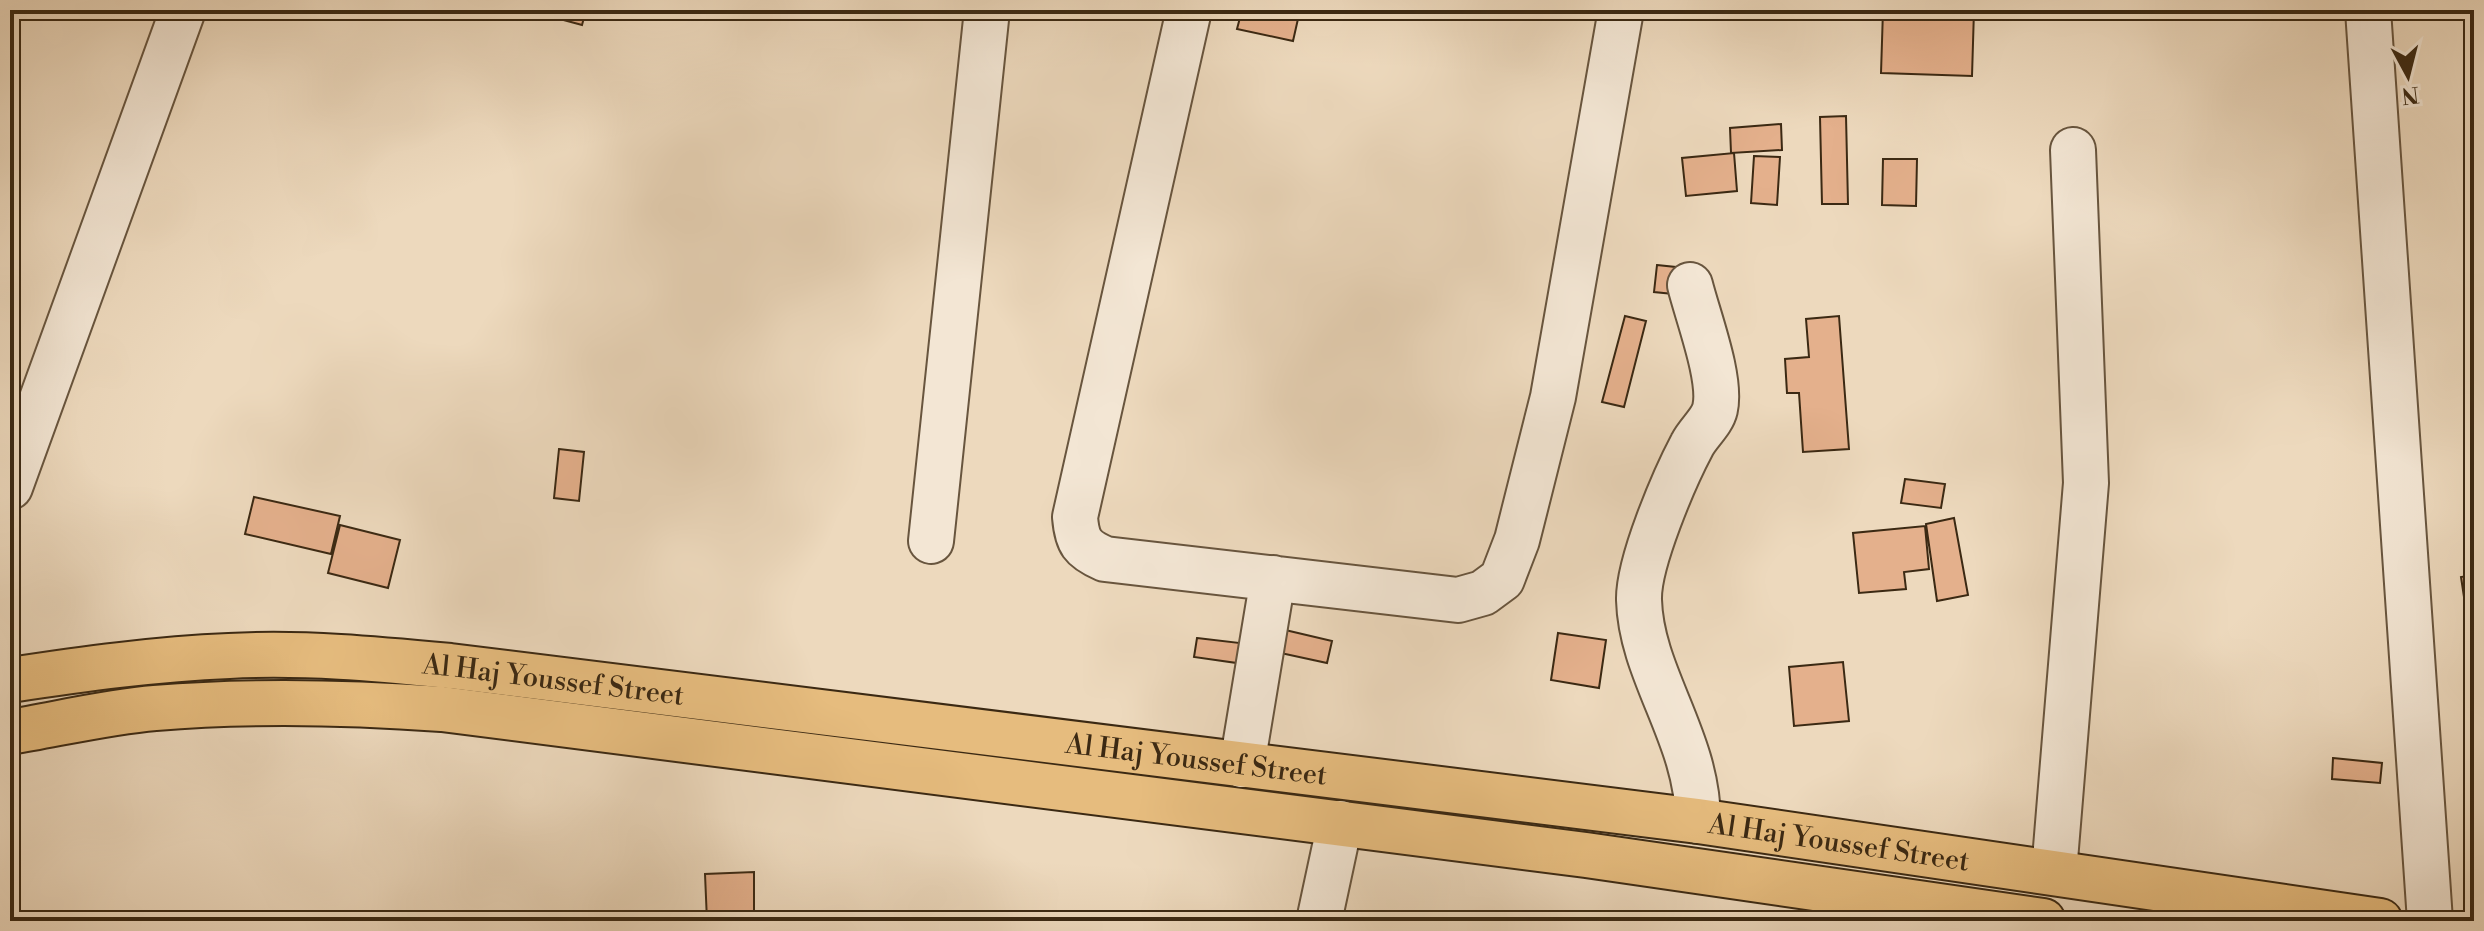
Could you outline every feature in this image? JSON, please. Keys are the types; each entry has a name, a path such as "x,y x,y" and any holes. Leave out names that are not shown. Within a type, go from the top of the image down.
{"main road":[{"name":"Al Haj Youssef Street","path":"10,680 153,661 233,655 369,659 1698,821 2380,921"},
{"name":"Al Haj Youssef Street","path":"10,732 151,708 262,701 347,702 442,709 1340,823 2043,921"}],"street":[{"path":"10,487 183,10"},
{"path":"931,541 987,10"},
{"path":"1189,10 1075,517 1076,537 1085,550 1105,559 1458,600 1483,593 1502,579 1517,540 1553,397 1621,10"},
{"path":"2368,10 2430,921"},
{"path":"2054,872 2086,483 2073,150"},
{"path":"1690,285 1716,376 1715,411 1692,444 1646,558 1639,599 1648,652 1690,760 1698,792 1698,821"},
{"path":"1242,765 1273,578"},
{"path":"1319,921 1340,823"}],"building":[{"path":"546,10 586,10 582,25 545,15"},
{"path":"1242,10 1300,10 1293,41 1237,29"},
{"path":"1883,10 1974,10 1972,76 1881,73"},
{"path":"1846,116 1848,204 1822,204 1820,117"},
{"path":"1781,124 1782,150 1731,153 1730,128"},
{"path":"1734,153 1737,191 1686,196 1682,158"},
{"path":"1754,156 1780,157 1777,205 1751,203"},
{"path":"1883,159 1917,159 1916,206 1882,205"},
{"path":"1657,265 1685,268 1683,295 1654,292"},
{"path":"1625,316 1646,321 1624,407 1602,402"},
{"path":"1839,316 1849,449 1803,452 1799,393 1787,393 1785,359 1809,357 1806,319"},
{"path":"559,449 584,452 579,501 554,498"},
{"path":"1905,479 1945,484 1941,508 1901,503"},
{"path":"254,497 340,516 331,554 245,534"},
{"path":"1954,518 1968,595 1937,601 1926,524"},
{"path":"340,525 400,540 388,588 328,573"},
{"path":"1925,526 1929,569 1904,572 1906,589 1859,593 1853,533"},
{"path":"2474,575 2474,663 2461,577"},
{"path":"1281,629 1332,641 1327,663 1276,652"},
{"path":"1558,633 1606,640 1599,688 1551,680"},
{"path":"1197,638 1240,643 1237,663 1194,657"},
{"path":"1843,662 1849,721 1794,726 1789,667"},
{"path":"2333,758 2382,763 2380,783 2332,779"},
{"path":"754,872 754,921 707,921 705,874"}]}
